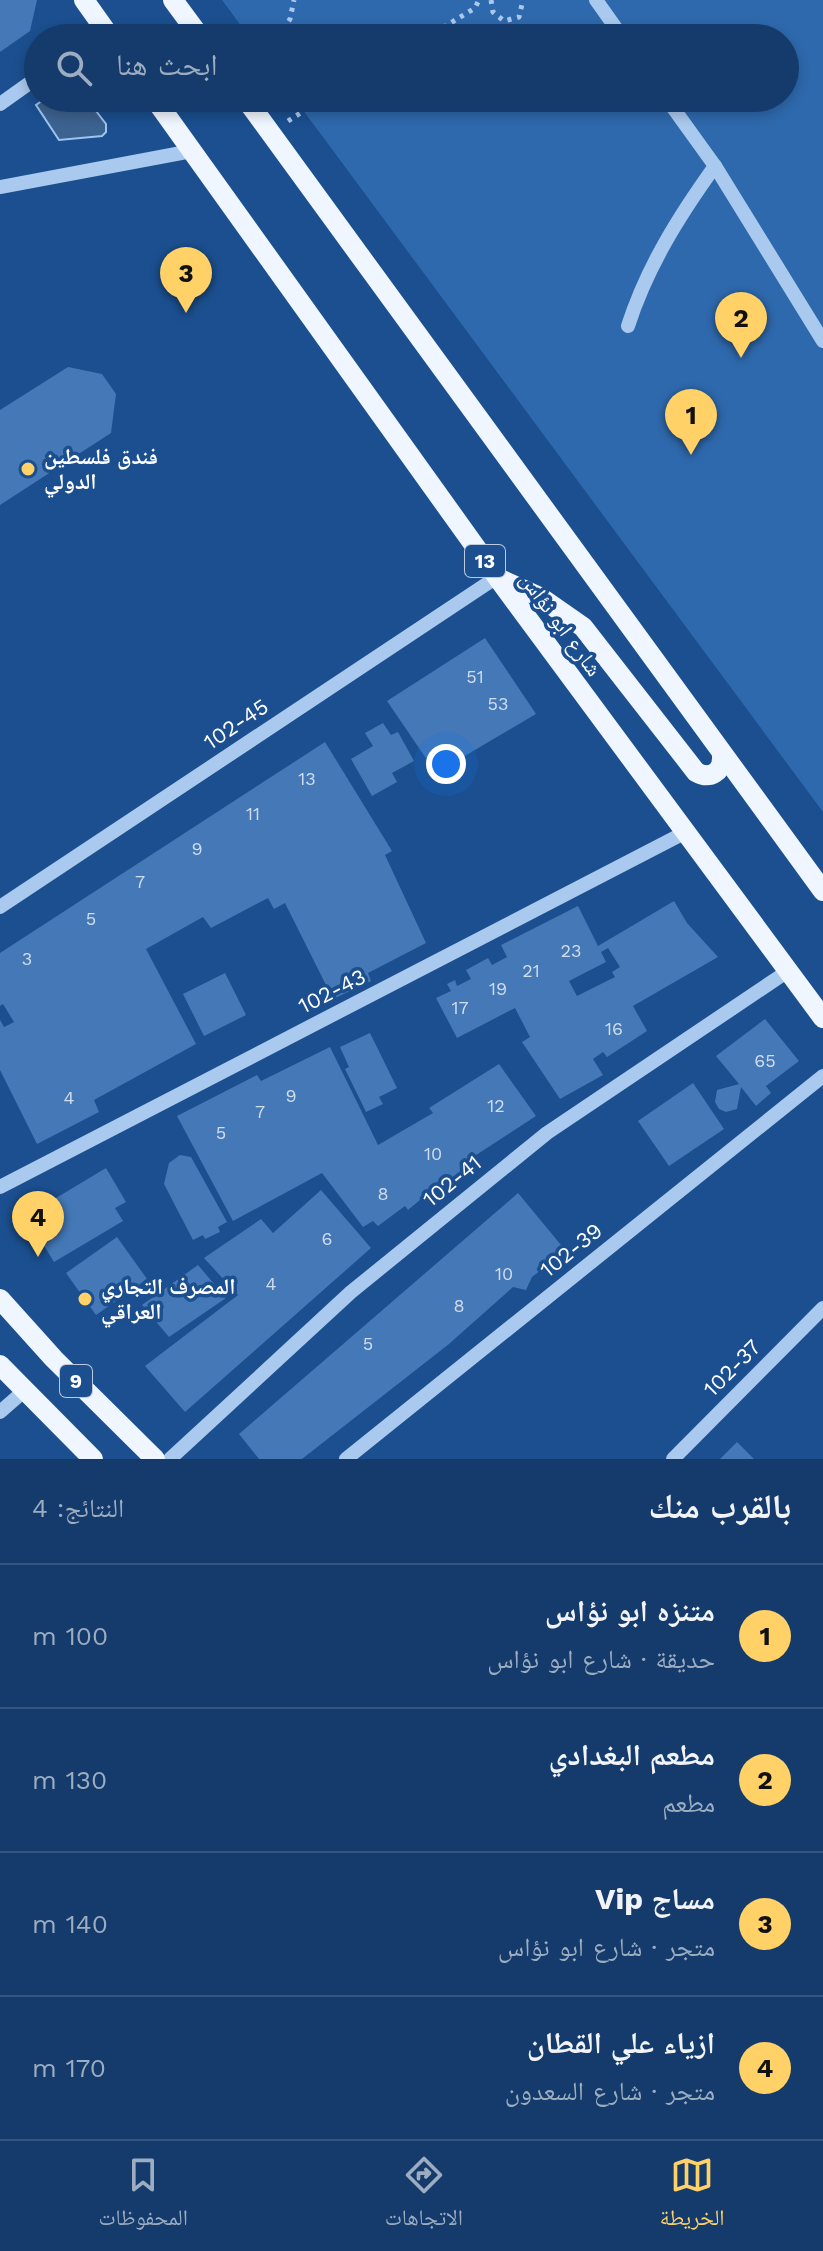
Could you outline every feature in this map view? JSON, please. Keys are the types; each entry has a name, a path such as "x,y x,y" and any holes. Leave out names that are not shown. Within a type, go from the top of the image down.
{"main road":[{"path":"84,0 97,24"},
{"path":"173,0 191,24"},
{"name":"شارع ابو نؤاس","path":"164,112 497,577 823,1018"},
{"path":"255,112 823,891"},
{"path":"497,577 540,597 583,627 696,772 715,774 720,769 722,756"},
{"name":"9","path":"0,1299 54,1359 155,1459"},
{"name":"9","path":"0,1365 93,1459"}],"street":[{"path":"596,0 613,24"},
{"path":"0,104 24,87"},
{"path":"676,112 715,166 823,341"},
{"path":"0,189 192,151"},
{"path":"628,326 639,293 664,241 715,166"},
{"name":"102-45","path":"0,907 497,577"},
{"name":"102-43","path":"0,1187 684,833"},
{"name":"102-41","path":"170,1459 351,1292 547,1133 788,971"},
{"name":"102-39","path":"346,1459 823,1076"},
{"name":"102-37","path":"673,1459 823,1308"},
{"path":"0,1412 24,1391"}],"path":[{"path":"287,24 294,0"},
{"path":"475,8 479,0"},
{"path":"449,24 491,2 497,18 512,20 523,10 523,0"},
{"path":"288,121 302,112"}],"shaded area":[{"path":"222,0 823,0 823,812 304,112 799,112 799,24 240,24"},
{"path":"41,112 97,112 106,124 106,132 102,136 59,140"}],"building":[{"path":"0,0 37,0 32,24 24,24 24,35 0,52"},
{"name":"فندق فلسطين الدولي","path":"68,367 102,374 116,394 111,433 0,505 0,410"},
{"path":"485,638 536,714 436,773 387,701"},
{"path":"383,723 391,735 398,732 414,761 392,773 397,782 372,796 351,759 373,746 365,733"},
{"path":"325,742 392,851 385,855 426,943 368,973 371,981 333,999 285,903 274,909 268,898 211,928 203,917 146,949 196,1044 94,1100 99,1112 37,1144 0,1070 0,1020 4,1027 14,1022 3,1004 0,1006 0,953"},
{"path":"674,901 687,923 718,957 633,1006 647,1031 607,1057 603,1052 593,1059 603,1075 560,1099 522,1042 530,1037 515,1008 457,1038 436,998 451,991 447,984 455,980 457,986 471,979 466,970 488,958 492,965 507,957 501,945 578,906 598,946","holes":["608,948 620,967 612,972 615,977 577,996 569,981 606,962 601,952"]},
{"path":"225,973 246,1015 204,1036 183,994"},
{"path":"765,1019 799,1061 766,1086 771,1093 756,1106 741,1087 737,1109 726,1112 719,1109 715,1102 717,1090 739,1084 716,1056"},
{"path":"370,1033 397,1088 379,1097 383,1104 366,1112 345,1069 349,1067 340,1047"},
{"path":"330,1047 378,1145 433,1113 429,1108 499,1064 536,1116 470,1159 475,1164 448,1183 445,1179 408,1210 405,1206 378,1226 373,1221 363,1227 322,1173 233,1221 177,1116 257,1075 261,1081"},
{"path":"693,1083 724,1129 669,1166 638,1121"},
{"path":"180,1155 191,1157 227,1222 218,1227 220,1232 205,1239 203,1235 193,1240 164,1184 169,1163"},
{"path":"106,1168 126,1202 115,1208 123,1221 54,1262 26,1216"},
{"path":"321,1190 371,1248 185,1412 145,1366 238,1295 204,1258 261,1219 273,1233"},
{"path":"518,1193 566,1251 532,1277 526,1290 513,1287 449,1344 302,1459 259,1459 239,1434"},
{"path":"117,1237 147,1279 96,1315 66,1273"},
{"path":"198,1265 226,1298 169,1337 142,1305"},
{"path":"737,1442 754,1459 720,1459"}],"place":[{"name":"مساج Vip","path":"186,313"},
{"name":"مطعم البغدادي","path":"741,358"},
{"name":"متنزه ابو نؤاس","path":"691,455"},
{"name":"فندق فلسطين الدولي","path":"28,469"},
{"name":"ازياء علي القطان","path":"38,1257"},
{"name":"المصرف التجاري العراقي","path":"85,1299"}]}
